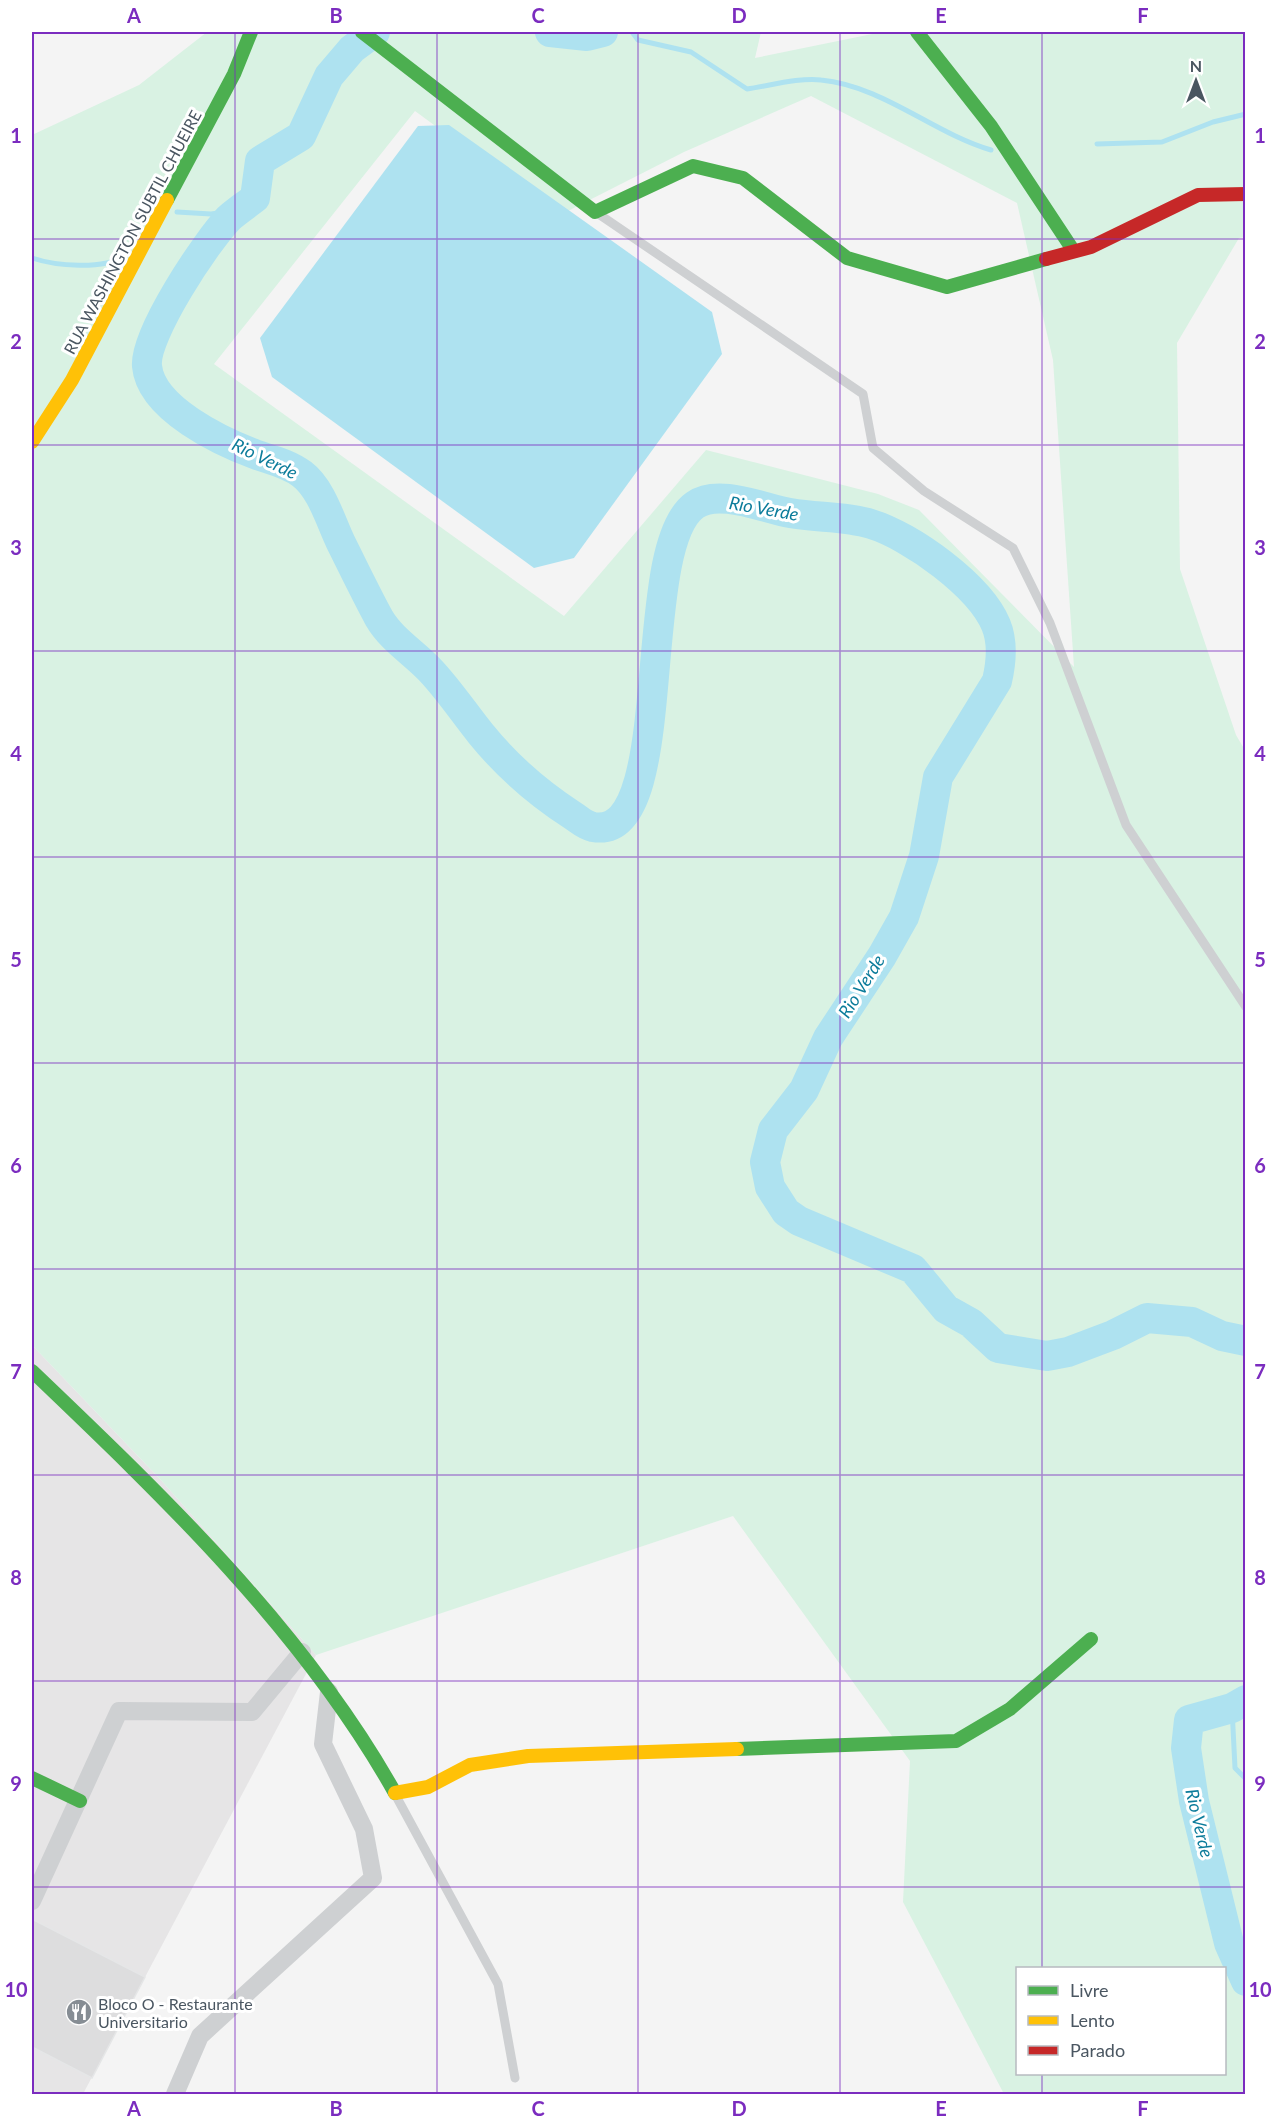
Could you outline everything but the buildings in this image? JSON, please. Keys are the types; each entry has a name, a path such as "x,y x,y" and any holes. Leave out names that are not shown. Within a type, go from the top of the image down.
{"street":[{"name":"RUA WASHINGTON SUBTIL CHUEIRE","path":"32,442 72,380 234,74 251,32"},
{"path":"362,32 595,212 693,166 743,178 847,258 947,287 1073,250 1091,247 1198,195 1245,194"},
{"path":"917,32 991,126 1073,250"},
{"path":"32,1371 147,1481 302,1652 376,1760 395,1794 428,1787 470,1765 528,1756 956,1741 976,1733 998,1718 1090,1639"},
{"path":"32,1901 119,1711 252,1713 302,1652"},
{"path":"175,2094 200,2036 373,1878 364,1829 323,1744 329,1692"},
{"path":"32,1778 80,1800"}],"lane":[{"path":"595,212 863,394 873,448 924,490 1013,548 1050,623 1126,825 1245,1007"},
{"path":"395,1794 498,1984 515,2078"}],"shaded area":[{"path":"32,1345 160,1479 316,1655 83,2094 32,2094"}],"green space":[{"path":"207,32 761,32 755,58 882,32 1245,32 1245,237 1239,238 1177,343 1180,569 1236,735 1246,752 1245,2094 1004,2094 903,1902 910,1761 733,1516 316,1655 160,1479 32,1345 32,135 139,85","holes":["811,96 1017,203 1053,360 1074,667 919,510 878,494 706,450 564,616 214,364 415,111 558,216 684,152"]}],"water":[{"path":"449,125 712,312 722,354 574,558 534,568 272,377 260,338 418,126"}],"waterway":[{"name":"Rio Verde","path":"375,32 352,49 329,76 301,136 260,161 255,198 229,218 192,267 155,333 147,366 151,382 174,410 190,422 226,442 292,468 309,480 321,497 342,545 384,626 437,678 481,734 512,768 547,798 593,827 620,819 636,789 647,743 665,576 676,532 695,505 705,500 729,499 790,513 871,524 905,539 960,579 988,610 996,625 1001,653 997,681 938,777 924,856 904,917 882,956 828,1038 804,1090 773,1130 765,1162 770,1187 786,1212 799,1221 913,1269 946,1309 971,1323 998,1348 1047,1356 1068,1352 1113,1335 1147,1318 1192,1322 1222,1336 1246,1341"},
{"name":"Rio Verde","path":"550,32 587,36 603,32"},
{"path":"632,32 638,40 691,52 747,89 813,79 844,84 887,100 949,133 991,150"},
{"path":"1097,144 1162,142 1213,122 1246,114"},
{"path":"177,212 211,214 240,210"},
{"path":"32,258 66,265 92,265 126,256"},
{"name":"Rio Verde","path":"1246,1700 1232,1708 1189,1720 1186,1748 1194,1801 1229,1943 1246,1981"},
{"path":"1232,1708 1235,1768 1246,1779"}],"traffic: fast":[{"path":"167,200 234,74 251,32"},
{"path":"362,32 595,212 693,166 743,178 847,258 947,287 1046,259"},
{"path":"917,32 991,126 1073,250"},
{"path":"32,1371 132,1468 230,1569 319,1677 359,1734 395,1793"},
{"path":"737,1749 956,1741 1010,1709 1091,1639"},
{"path":"32,1778 80,1801"}],"traffic: slow":[{"path":"32,442 72,380 167,200"},
{"path":"395,1793 428,1787 470,1765 528,1756 737,1749"}],"traffic: jam":[{"path":"1046,259 1091,247 1198,195 1246,194"}],"place":[{"name":"Bloco O - Restaurante Universitario","path":"79,2012"}]}
